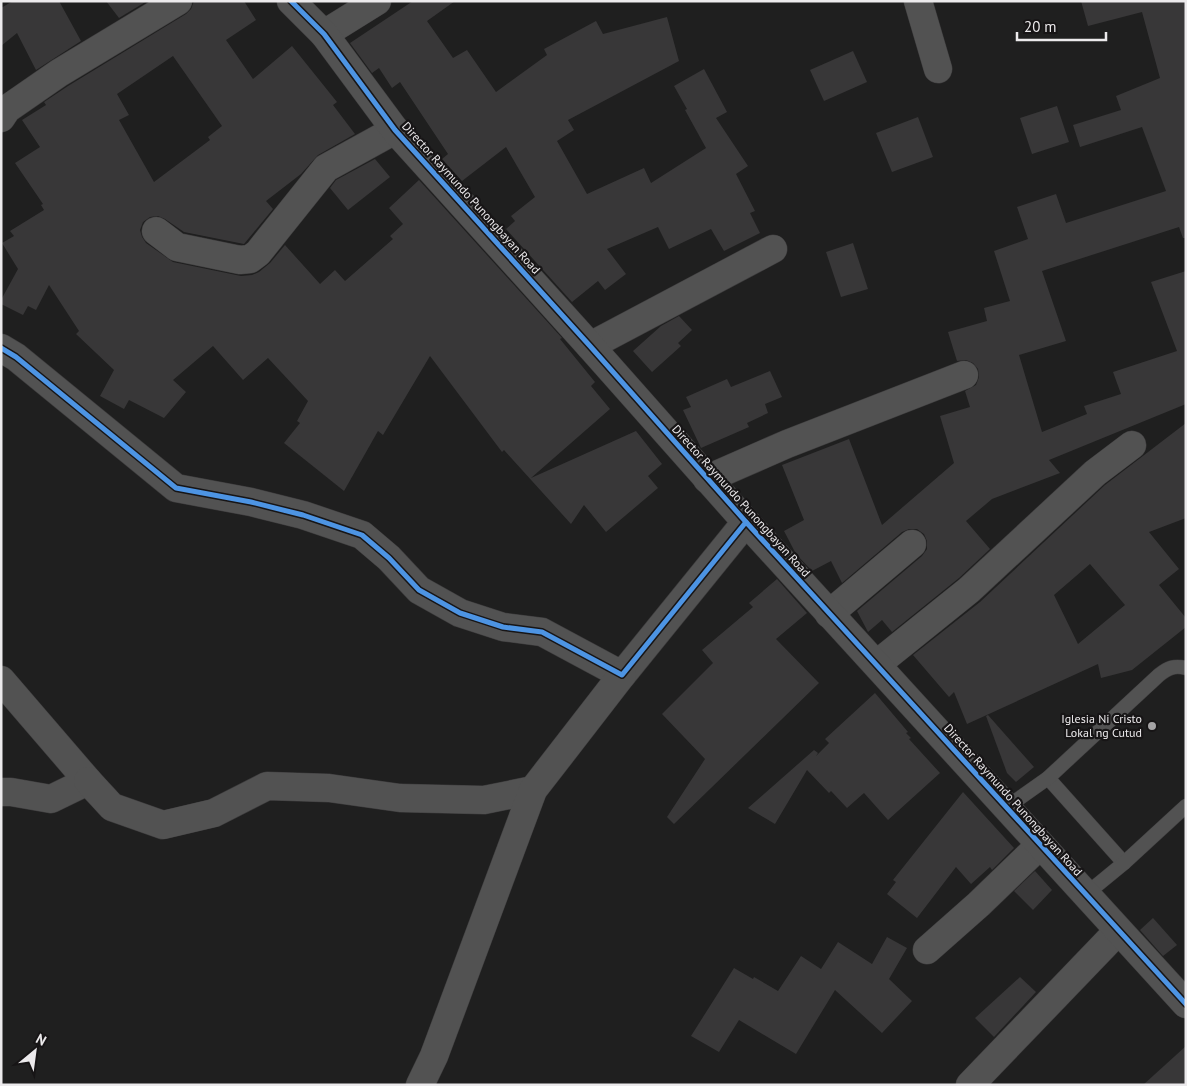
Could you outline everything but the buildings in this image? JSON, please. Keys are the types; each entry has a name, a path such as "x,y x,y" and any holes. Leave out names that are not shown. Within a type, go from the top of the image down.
{"street":[{"path":"1,118 7,109 59,73 178,1"},
{"name":"Director Raymundo Punongbayan Road","path":"291,1 324,34 395,130 590,346 706,479 1007,807 1039,846 1186,1004"},
{"path":"324,34 376,1"},
{"path":"918,1 938,68"},
{"path":"156,231 177,247 240,260 250,259 258,253 326,168 395,130"},
{"path":"590,346 773,249"},
{"path":"1,348 24,363 176,488 251,502 303,515 362,535 389,558 419,590 460,613 503,626 542,632 622,675"},
{"path":"706,479 787,444 964,375"},
{"path":"877,664 969,590 1095,473 1132,445"},
{"path":"420,1085 434,1056 533,790 622,675 746,522"},
{"path":"829,614 912,544"},
{"path":"1,680 112,807 164,824 214,812 267,786 329,788 400,798 484,800 533,790"},
{"path":"1,792 51,799 88,781"},
{"path":"927,950 979,904 1039,846"},
{"path":"970,1085 1118,932"}],"lane":[{"path":"1007,807 1048,778 1159,675 1176,666 1186,668"},
{"path":"1048,778 1124,863"},
{"path":"1085,894 1124,863 1186,806"}],"cycle path":[{"path":"291,1 324,34 395,130 746,522 1186,1004"},
{"path":"1,348 16,357 176,488 251,502 303,515 362,535 389,558 419,590 460,613 503,627 542,632 622,675 746,522"}],"place":[{"name":"Iglesia Ni Cristo Lokal ng Cutud","path":"1152,726"}]}
